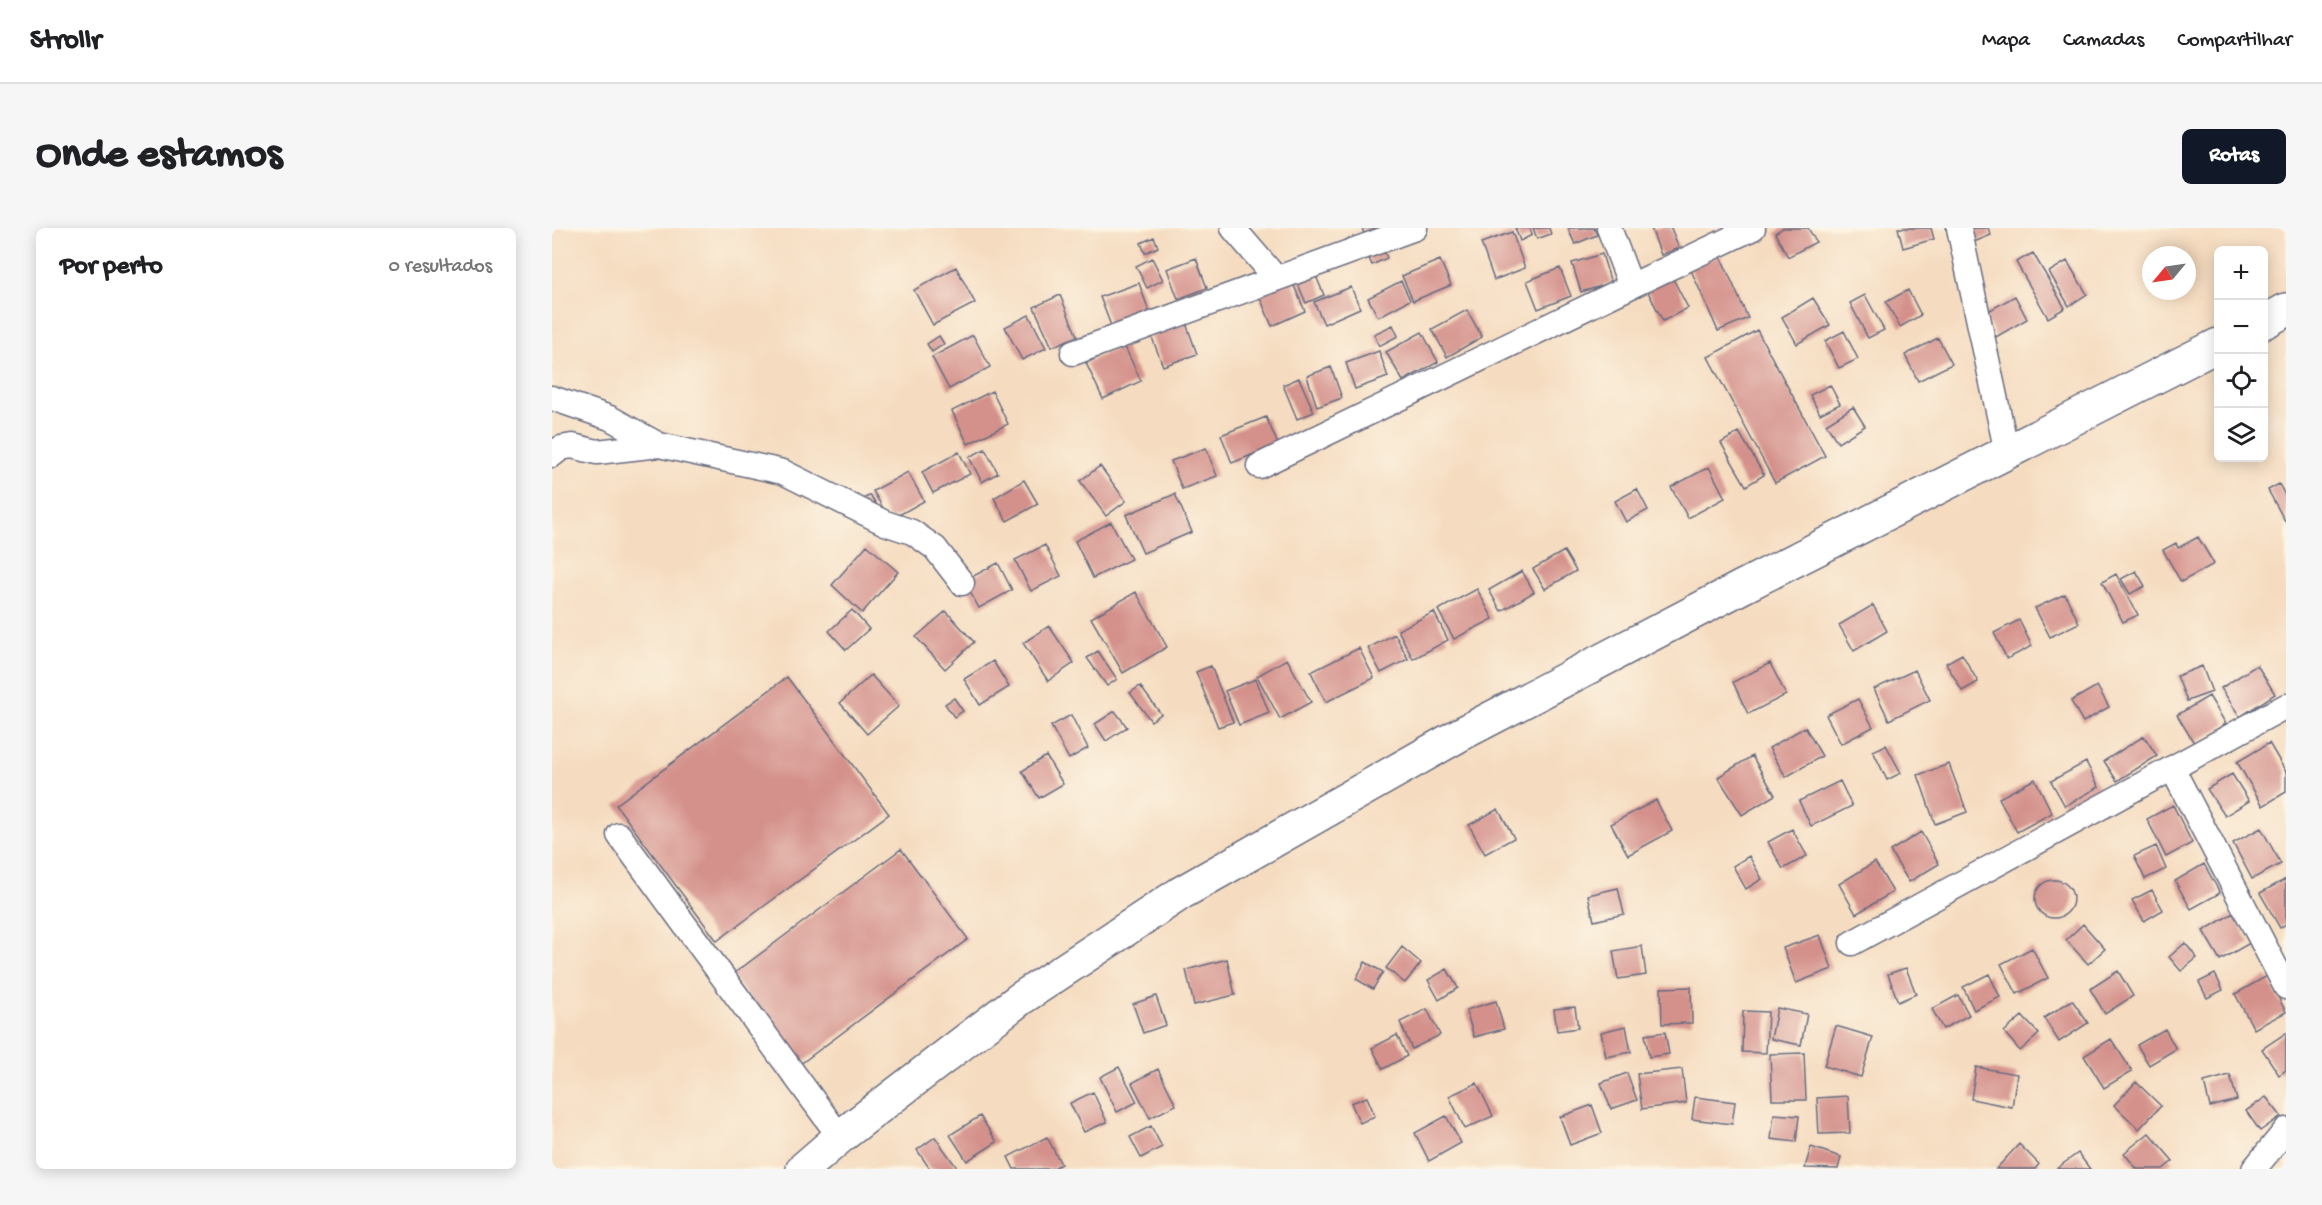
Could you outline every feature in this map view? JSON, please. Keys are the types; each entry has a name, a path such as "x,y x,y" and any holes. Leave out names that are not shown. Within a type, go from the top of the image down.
{"highway":[{"path":"2268,320 2286,310"},
{"path":"803,1169 840,1137 1020,999 1180,893 1461,734 1742,587 2214,347"}],"street":[{"path":"1233,228 1276,278"},
{"path":"1072,353 1415,228"},
{"path":"1609,228 1631,286"},
{"path":"1259,466 1754,228"},
{"path":"1959,228 2007,453"},
{"path":"552,398 610,418 659,445 783,472 885,523 912,532 935,548 962,584"},
{"path":"552,455 561,448 572,446 597,452 659,445"},
{"path":"1852,943 2286,706"},
{"path":"2172,768 2286,987"},
{"path":"619,835 840,1137"},
{"path":"2254,1169 2286,1130"}],"building":[{"path":"1362,228 1388,228 1365,237"},
{"path":"1515,228 1530,228 1532,235 1520,241"},
{"path":"1533,228 1549,228 1551,234 1537,239"},
{"path":"1594,228 1597,235 1575,244 1568,229"},
{"path":"1651,228 1671,228 1679,248 1661,255"},
{"path":"1783,228 1808,228 1816,242 1788,257 1775,233"},
{"path":"1898,228 1931,228 1934,239 1903,248"},
{"path":"1968,228 1988,228 1991,235 1974,242"},
{"path":"1512,232 1525,268 1494,280 1481,243"},
{"path":"1154,237 1158,247 1145,253 1141,243"},
{"path":"1383,249 1387,258 1372,265 1368,256"},
{"path":"2033,253 2065,308 2048,318 2016,262"},
{"path":"1602,254 1611,283 1581,292 1572,263"},
{"path":"1720,255 1748,318 1718,331 1690,268"},
{"path":"1152,258 1163,280 1147,288 1136,266"},
{"path":"1196,258 1207,288 1178,299 1167,269"},
{"path":"1440,260 1451,285 1413,301 1402,276"},
{"path":"2067,261 2087,294 2069,306 2049,272"},
{"path":"956,267 975,303 933,325 914,290"},
{"path":"1560,268 1571,296 1538,309 1527,281"},
{"path":"1313,269 1324,295 1306,303 1295,277"},
{"path":"1671,275 1688,308 1663,321 1646,288"},
{"path":"1291,279 1305,311 1272,326 1258,293"},
{"path":"1401,281 1410,300 1378,317 1368,298"},
{"path":"1139,283 1151,317 1113,331 1100,297"},
{"path":"1351,287 1360,308 1324,324 1314,302"},
{"path":"1908,290 1921,315 1900,327 1886,302"},
{"path":"1060,295 1077,336 1052,347 1034,307"},
{"path":"1865,295 1884,330 1868,338 1850,303"},
{"path":"2015,296 2027,319 1996,337 1983,314"},
{"path":"1813,298 1830,325 1797,344 1782,317"},
{"path":"1467,310 1482,337 1447,357 1432,329"},
{"path":"1029,315 1046,348 1022,360 1005,327"},
{"path":"1186,323 1197,354 1163,366 1151,335"},
{"path":"1393,325 1398,336 1379,346 1374,334"},
{"path":"1757,330 1825,456 1775,483 1708,357"},
{"path":"1844,331 1858,359 1839,368 1825,341"},
{"path":"1422,332 1438,362 1403,381 1386,352"},
{"path":"973,335 990,367 949,389 932,357"},
{"path":"939,336 944,344 932,352 927,344"},
{"path":"1938,338 1952,364 1918,381 1905,355"},
{"path":"1124,345 1141,381 1103,399 1086,363"},
{"path":"1379,351 1388,377 1355,389 1346,363"},
{"path":"1331,367 1342,398 1317,407 1307,376"},
{"path":"1299,378 1314,412 1297,419 1283,385"},
{"path":"1830,385 1840,404 1820,414 1810,395"},
{"path":"992,391 1008,424 968,444 952,411"},
{"path":"1853,407 1865,426 1838,443 1826,424"},
{"path":"1266,417 1278,444 1232,463 1221,435"},
{"path":"1739,432 1764,475 1746,486 1721,443"},
{"path":"1206,448 1217,476 1182,489 1171,461"},
{"path":"985,449 998,473 982,482 969,457"},
{"path":"959,452 970,474 933,493 922,472"},
{"path":"1100,466 1126,501 1106,516 1080,481"},
{"path":"1709,467 1725,498 1688,518 1671,487"},
{"path":"908,472 924,501 890,520 873,491"},
{"path":"1024,480 1038,504 1007,521 994,498"},
{"path":"2279,484 2286,497 2286,523 2268,490"},
{"path":"1637,489 1648,510 1626,522 1615,501"},
{"path":"1175,494 1192,532 1143,553 1126,515"},
{"path":"870,495 877,505 867,511 860,501"},
{"path":"1111,522 1131,559 1093,578 1075,541"},
{"path":"2198,537 2214,564 2181,582 2163,550 2176,543 2178,548"},
{"path":"867,545 898,572 862,613 832,585"},
{"path":"1045,545 1061,576 1031,591 1015,560"},
{"path":"1564,551 1576,571 1545,589 1533,569"},
{"path":"998,563 1012,590 979,608 964,581"},
{"path":"1522,571 1534,592 1501,611 1489,590"},
{"path":"2136,571 2145,586 2130,594 2121,579"},
{"path":"2116,574 2138,615 2123,622 2102,582"},
{"path":"1477,589 1493,619 1454,639 1438,610"},
{"path":"1136,592 1167,647 1123,673 1091,618"},
{"path":"2065,594 2079,623 2050,637 2035,608"},
{"path":"1873,605 1887,631 1854,651 1839,625"},
{"path":"852,610 869,629 846,650 829,631"},
{"path":"946,611 974,642 945,669 916,637"},
{"path":"1434,612 1448,640 1413,659 1398,630"},
{"path":"2019,620 2032,646 2007,659 1994,633"},
{"path":"1049,626 1074,663 1048,681 1023,643"},
{"path":"1395,634 1408,659 1381,673 1368,648"},
{"path":"1359,648 1374,678 1326,702 1311,672"},
{"path":"1098,651 1117,679 1107,686 1087,658"},
{"path":"1962,654 1978,682 1962,691 1946,663"},
{"path":"1287,659 1311,702 1280,719 1257,676"},
{"path":"993,661 1009,687 980,705 964,679"},
{"path":"1770,663 1786,695 1748,714 1733,682"},
{"path":"2257,665 2275,694 2240,717 2221,688"},
{"path":"1211,666 1233,722 1218,727 1196,672"},
{"path":"2202,666 2212,692 2187,701 2177,676"},
{"path":"1915,670 1930,700 1889,720 1874,689"},
{"path":"871,675 899,706 867,734 840,703"},
{"path":"787,677 889,814 717,941 616,805"},
{"path":"1256,679 1269,713 1239,725 1225,691"},
{"path":"1140,686 1161,714 1151,721 1130,693"},
{"path":"2097,686 2109,707 2083,722 2071,701"},
{"path":"2209,696 2226,724 2194,743 2177,715"},
{"path":"954,698 963,711 954,717 945,704"},
{"path":"1858,699 1873,727 1841,744 1826,715"},
{"path":"1115,711 1127,727 1106,741 1095,724"},
{"path":"1071,715 1088,748 1069,759 1051,726"},
{"path":"1805,727 1822,756 1786,777 1769,748"},
{"path":"2144,736 2157,756 2117,781 2104,761"},
{"path":"2269,743 2286,772 2286,792 2263,806 2237,762"},
{"path":"1886,745 1901,773 1887,780 1873,751"},
{"path":"1046,756 1063,784 1039,798 1022,771"},
{"path":"1752,756 1775,795 1742,815 1718,777"},
{"path":"2086,762 2099,787 2065,806 2051,781"},
{"path":"1949,764 1967,812 1935,824 1918,775"},
{"path":"2232,774 2249,801 2225,816 2207,789"},
{"path":"2035,779 2052,813 2017,832 1999,798"},
{"path":"1840,781 1852,806 1811,826 1799,801"},
{"path":"1656,800 1672,831 1628,855 1611,824"},
{"path":"2173,805 2192,843 2166,857 2147,819"},
{"path":"1498,809 1514,838 1485,854 1469,825"},
{"path":"2261,828 2281,864 2252,879 2233,843"},
{"path":"1792,829 1807,856 1783,869 1768,842"},
{"path":"1921,832 1939,864 1909,882 1890,851"},
{"path":"2156,846 2166,869 2145,879 2134,856"},
{"path":"901,849 968,939 799,1065 732,975"},
{"path":"1749,856 1762,879 1746,889 1733,866"},
{"path":"1875,862 1893,892 1856,914 1839,884"},
{"path":"2204,864 2220,893 2191,909 2175,881"},
{"path":"2286,879 2286,924 2280,928 2260,893"},
{"path":"2054,880 2067,886 2073,899 2067,912 2054,918 2041,912 2035,899 2041,886"},
{"path":"1618,888 1624,914 1594,921 1588,895"},
{"path":"2152,890 2163,910 2144,921 2132,900"},
{"path":"2233,913 2250,943 2220,960 2203,931"},
{"path":"2083,924 2105,949 2088,964 2066,940"},
{"path":"1820,935 1832,969 1796,983 1783,948"},
{"path":"2185,943 2197,958 2181,971 2169,957"},
{"path":"1642,946 1646,975 1618,979 1613,951"},
{"path":"1402,947 1421,963 1405,983 1386,968"},
{"path":"2032,948 2048,978 2017,994 2001,964"},
{"path":"1227,959 1235,995 1194,1005 1186,970"},
{"path":"1365,962 1383,972 1373,989 1356,979"},
{"path":"1906,968 1916,994 1898,1002 1888,974"},
{"path":"1447,969 1458,988 1439,1000 1428,980"},
{"path":"2118,971 2133,996 2105,1014 2090,989"},
{"path":"1989,974 2000,997 1974,1010 1963,987"},
{"path":"2215,974 2223,990 2207,998 2199,982"},
{"path":"2267,976 2286,1012 2254,1029 2235,994"},
{"path":"1691,987 1692,1023 1662,1024 1661,988"},
{"path":"1958,995 1969,1015 1943,1029 1932,1009"},
{"path":"1156,996 1166,1025 1143,1033 1133,1004"},
{"path":"2072,1000 2088,1023 2059,1042 2044,1018"},
{"path":"1496,1001 1504,1029 1474,1037 1466,1010"},
{"path":"1575,1007 1578,1028 1557,1031 1554,1009"},
{"path":"1777,1008 1807,1014 1801,1045 1771,1039"},
{"path":"1427,1009 1440,1035 1412,1049 1400,1022"},
{"path":"1743,1011 1768,1012 1766,1053 1742,1052"},
{"path":"2022,1016 2039,1034 2020,1051 2004,1032"},
{"path":"1626,1026 1631,1052 1606,1057 1601,1032"},
{"path":"1836,1026 1873,1037 1861,1077 1824,1066"},
{"path":"2165,1029 2176,1049 2149,1065 2137,1045"},
{"path":"1665,1032 1669,1054 1649,1057 1645,1035"},
{"path":"2286,1033 2286,1070 2279,1075 2262,1049"},
{"path":"1397,1035 1407,1056 1383,1069 1372,1048"},
{"path":"2111,1039 2132,1071 2104,1088 2084,1056"},
{"path":"1804,1053 1806,1100 1772,1100 1770,1054"},
{"path":"1119,1067 1137,1102 1117,1112 1100,1077"},
{"path":"1976,1067 2017,1074 2012,1107 1971,1099"},
{"path":"1158,1069 1176,1105 1150,1118 1132,1083"},
{"path":"1682,1069 1686,1103 1642,1109 1637,1074"},
{"path":"1627,1073 1637,1100 1611,1109 1601,1083"},
{"path":"2230,1075 2237,1100 2210,1107 2204,1082"},
{"path":"2136,1082 2161,1106 2139,1129 2114,1105"},
{"path":"1477,1083 1493,1116 1465,1129 1449,1096"},
{"path":"1093,1092 1107,1122 1084,1132 1070,1103"},
{"path":"1848,1096 1850,1133 1819,1134 1817,1098"},
{"path":"1367,1097 1375,1116 1360,1123 1351,1103"},
{"path":"1695,1097 1735,1102 1732,1124 1692,1119"},
{"path":"2266,1097 2281,1116 2260,1131 2246,1111"},
{"path":"1592,1105 1602,1133 1570,1145 1560,1117"},
{"path":"1774,1114 1799,1116 1796,1142 1771,1139"},
{"path":"980,1116 997,1142 967,1161 950,1135"},
{"path":"1446,1116 1461,1143 1429,1161 1415,1133"},
{"path":"1151,1126 1162,1147 1141,1158 1130,1137"},
{"path":"2149,1133 2173,1161 2163,1169 2137,1169 2124,1153"},
{"path":"935,1137 958,1169 930,1169 917,1150"},
{"path":"1047,1137 1061,1164 1052,1169 1014,1169 1008,1157"},
{"path":"2019,1144 2039,1164 2035,1169 1996,1169"},
{"path":"1811,1147 1841,1157 1838,1169 1805,1168"},
{"path":"2078,1153 2090,1169 2056,1169"}]}
